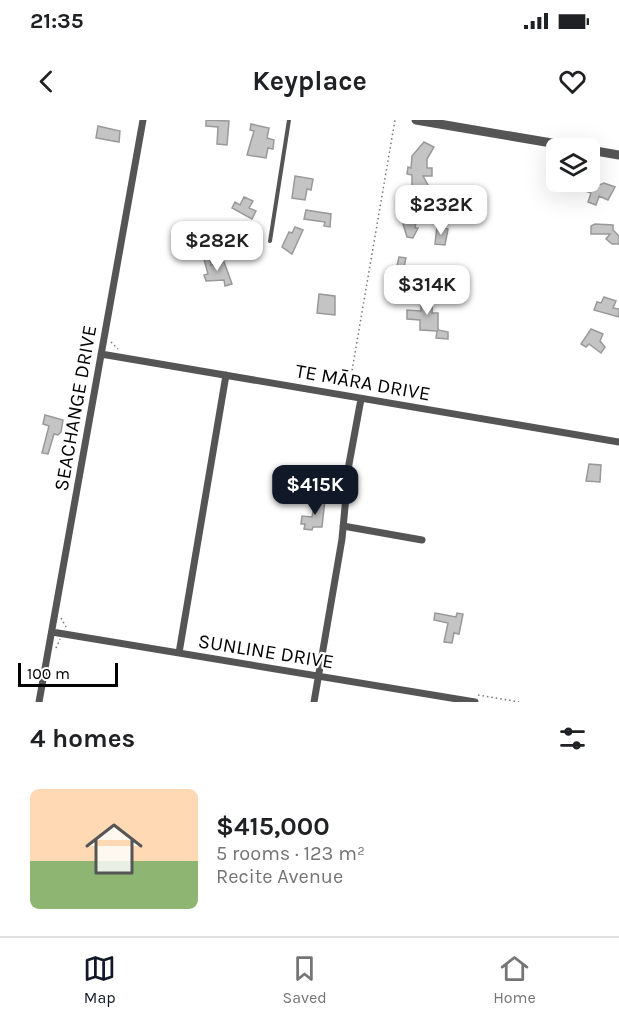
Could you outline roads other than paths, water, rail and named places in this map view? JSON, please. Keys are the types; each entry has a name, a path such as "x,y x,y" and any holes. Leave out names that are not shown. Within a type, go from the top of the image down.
{"street":[{"name":"SEACHANGE DRIVE","path":"39,702 143,120"},
{"path":"416,120 546,142"},
{"path":"600,152 619,155"},
{"name":"TE MĀRA DRIVE","path":"101,354 619,442"},
{"path":"179,653 226,375"},
{"path":"314,702 344,526 349,464 361,399"},
{"path":"344,526 422,540"},
{"name":"SUNLINE DRIVE","path":"51,632 475,702"}],"lane":[{"path":"270,241 289,120"}]}
